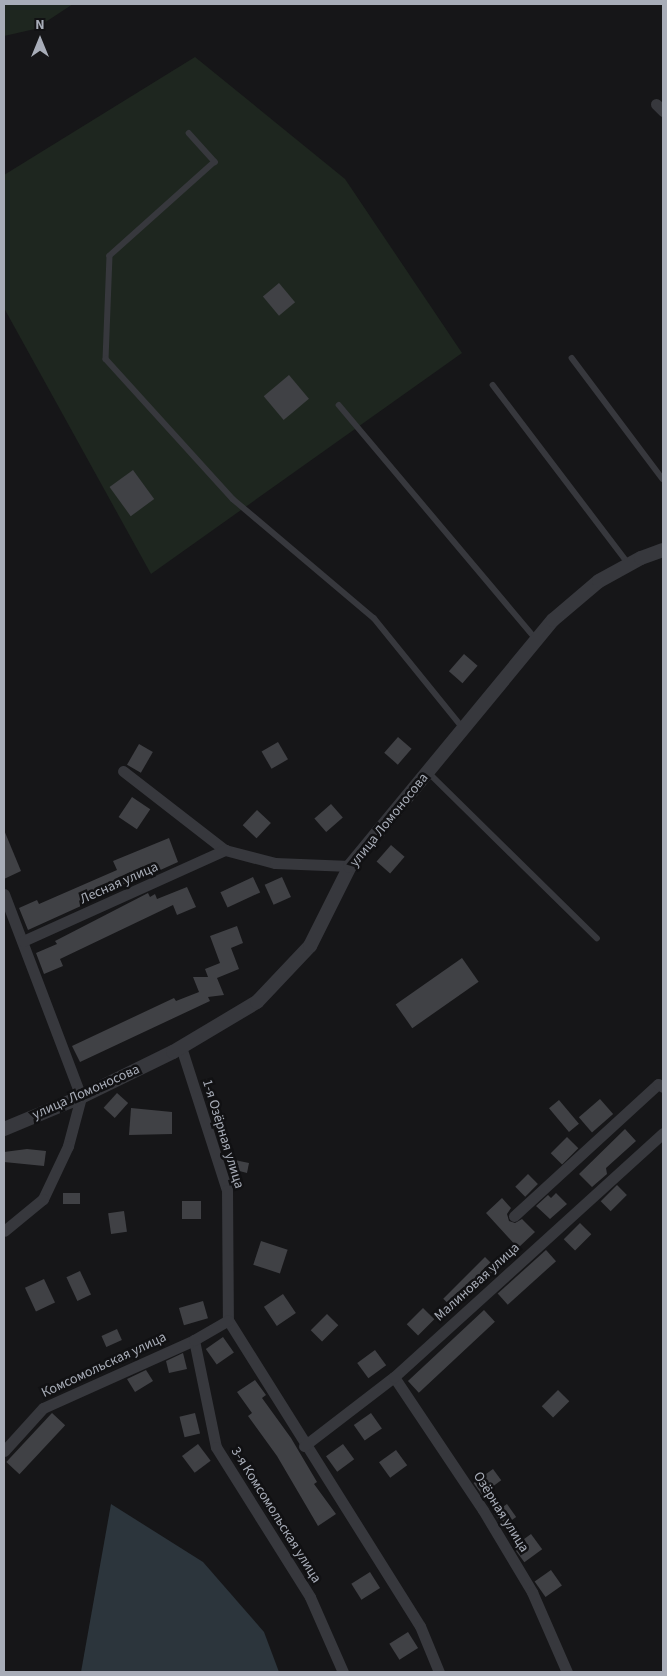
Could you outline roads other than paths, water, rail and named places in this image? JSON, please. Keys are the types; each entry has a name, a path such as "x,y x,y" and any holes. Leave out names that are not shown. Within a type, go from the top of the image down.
{"street":[{"name":"улица Ломоносова","path":"4,1129 81,1097 181,1048 257,1002 310,946 350,866 553,620 599,581 629,564 663,550"},
{"path":"124,771 225,850 275,863 350,866"},
{"name":"Лесная улица","path":"24,941 225,850"},
{"path":"4,894 24,941 81,1097 68,1146 43,1200 4,1231"},
{"name":"1-я Озёрная улица","path":"181,1048 227,1190 228,1320"},
{"path":"514,1216 658,1084 663,1087"},
{"name":"Малиновая улица","path":"304,1446 394,1377 663,1133"},
{"path":"228,1320 304,1446 420,1626 439,1672"},
{"name":"Комсомольская улица","path":"4,1451 43,1408 194,1340 228,1320"},
{"name":"3-я Комсомольская улица","path":"194,1340 216,1447 310,1597 342,1672"},
{"name":"Озёрная улица","path":"394,1377 483,1510 532,1592 567,1672"}],"lane":[{"path":"189,133 215,162 110,256 106,359 233,499 374,618 464,730"},
{"path":"572,358 663,479"},
{"path":"493,385 629,564"},
{"path":"339,405 537,640"},
{"path":"428,772 597,938"}]}
